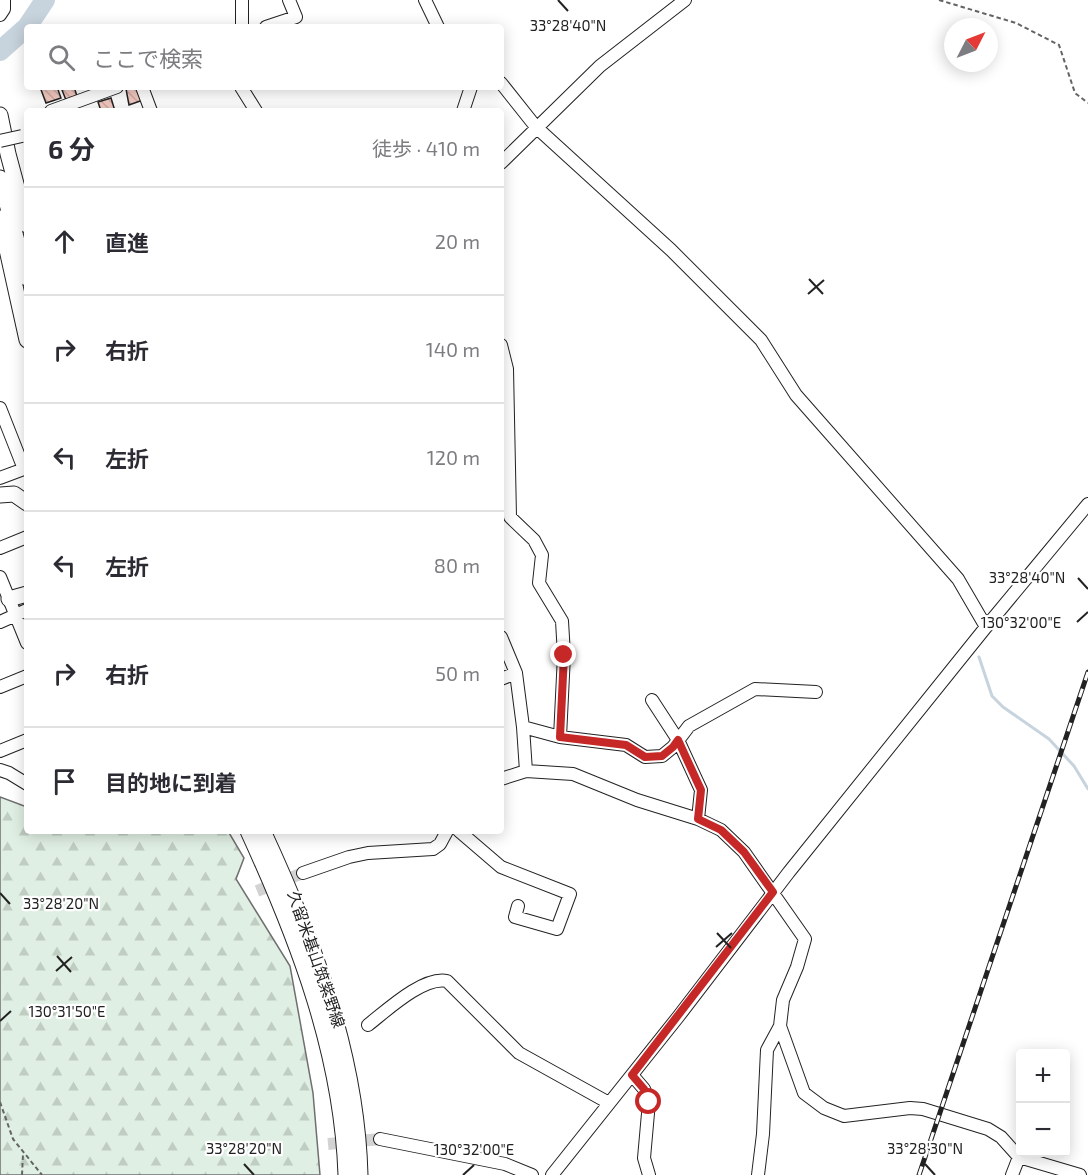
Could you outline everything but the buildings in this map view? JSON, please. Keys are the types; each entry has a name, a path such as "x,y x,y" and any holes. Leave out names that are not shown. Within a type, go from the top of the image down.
{"main road":[{"path":"0,115 6,175 24,263"},
{"path":"6,175 24,196"},
{"path":"6,175 24,218"},
{"path":"0,218 24,326"},
{"path":"0,495 14,494 24,501"},
{"path":"9,599 24,595"},
{"name":"久留米基山筑紫野線","path":"249,834 286,920 315,1000 333,1072 346,1175"},
{"name":"久留米基山筑紫野線","path":"264,834 281,868 316,958 339,1031 352,1096 360,1175"}],"street":[{"path":"0,15 4,9 4,0"},
{"path":"242,0 242,24"},
{"path":"275,24 296,17 289,0"},
{"path":"425,0 437,24"},
{"path":"504,160 600,66 685,0"},
{"path":"504,86 536,127 671,250 761,340 796,395 957,579 986,627"},
{"path":"82,106 111,90"},
{"path":"143,90 150,108"},
{"path":"243,90 254,108"},
{"path":"464,108 470,90"},
{"path":"0,141 24,136"},
{"path":"504,357 507,369 510,518 534,540 542,555 538,583 562,621 564,655 560,737"},
{"path":"0,408 24,469 0,477"},
{"path":"552,1175 773,892 1088,504"},
{"path":"0,548 24,538"},
{"path":"0,577 9,599 21,613 24,628"},
{"path":"0,622 21,613"},
{"path":"504,644 516,673 526,771"},
{"path":"504,678 516,673"},
{"path":"0,687 24,677"},
{"path":"523,727 560,737 626,745 645,757 662,756 673,747 689,726 755,689 816,692"},
{"path":"652,700 678,740 701,790 698,819"},
{"path":"0,751 24,741"},
{"path":"0,770 24,782"},
{"path":"504,778 526,771 573,774 637,800 698,819 721,830 744,852 805,939 797,967 783,1000 780,1026 767,1050 763,1134 758,1175"},
{"path":"303,873 350,857 433,849 440,844 445,834"},
{"path":"462,834 501,867 570,894 557,929 515,917 518,906"},
{"path":"368,1025 405,996 438,979 447,981 519,1053 609,1103"},
{"path":"780,1026 804,1093 824,1108 844,1116 910,1108 923,1109 988,1129 1001,1137 1016,1155"},
{"path":"632,1075 644,1089 649,1102 644,1158 649,1175"},
{"path":"380,1139 505,1164 532,1175"},
{"path":"1012,1175 1018,1157 1080,1175"}],"path":[{"path":"939,0 1016,23 1059,45 1075,93 1088,103"},
{"path":"0,1102 13,1139 42,1175"},
{"path":"22,1175 23,1154"}],"green space":[{"path":"0,797 24,806 24,834 230,834 244,858 236,879 290,966 313,1093 320,1175 0,1175"}],"waterway":[{"path":"29,24 45,0"},
{"path":"0,51 24,30"},
{"path":"979,657 992,696 1003,707 1049,739 1074,766 1088,789"}],"tunnel":[{"path":"257,891 303,873"},
{"path":"328,1144 380,1139"}],"railway":[{"path":"919,1175 1088,672"}],"route":[{"path":"564,655 560,737 626,745 645,757 662,756 678,740 701,790 698,819 721,830 744,852 773,892 632,1075 644,1089 649,1102"}]}
